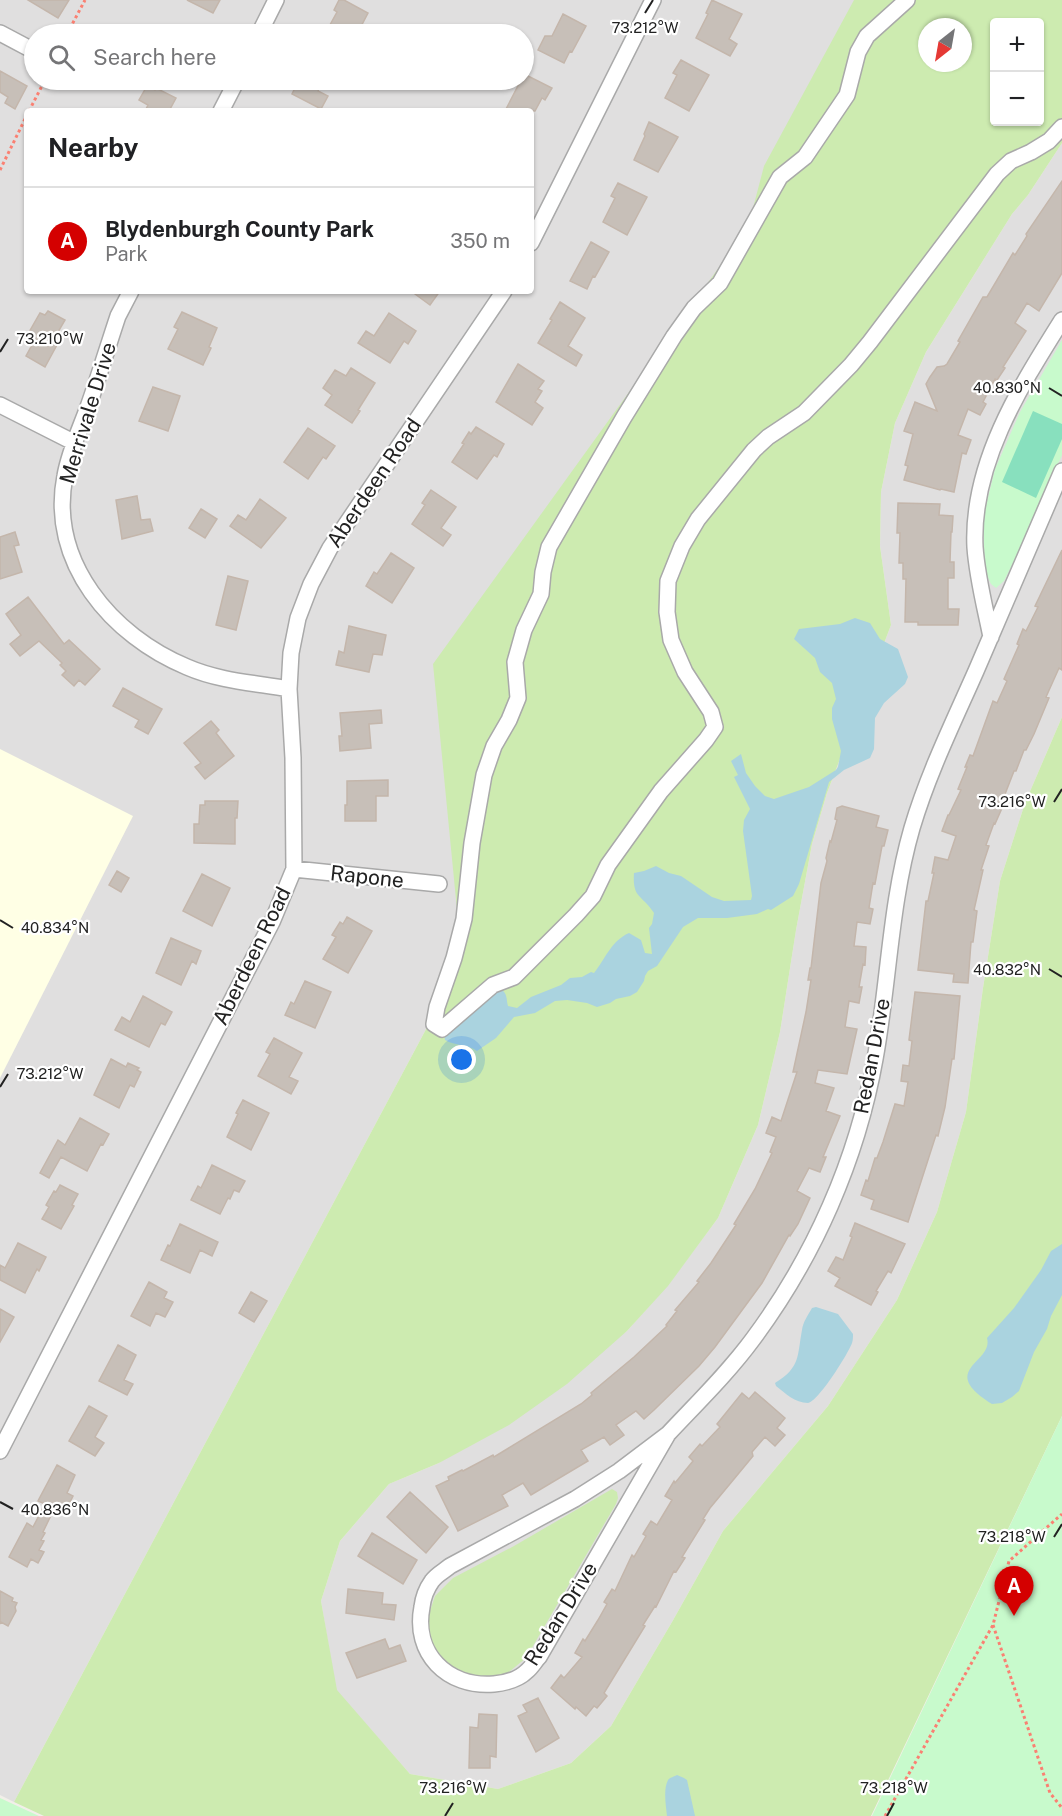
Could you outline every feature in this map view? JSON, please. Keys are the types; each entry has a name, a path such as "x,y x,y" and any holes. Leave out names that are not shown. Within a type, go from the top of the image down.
{"street":[{"path":"264,24 276,0"},
{"path":"534,237 653,0"},
{"path":"907,0 867,36 858,52 847,95 804,157 780,177 720,283 694,308 674,336 549,547 541,594 524,630 515,662 518,698 494,746 484,775 472,843 464,919 434,1024 442,1029 493,985 514,977 576,915 593,896 608,865 661,791 715,727 711,712 685,672 671,640 667,612 668,580 682,546 698,519 754,450 768,437 804,413 851,365 997,174 1011,160 1049,141 1062,128"},
{"path":"0,33 24,46"},
{"path":"223,108 232,90"},
{"name":"Merrivale Drive","path":"129,294 118,316 65,475 62,514 71,556 81,578 94,597 134,637 158,653 189,668 222,678 289,688"},
{"name":"Aberdeen Road","path":"0,1451 272,922 294,869 293,758 289,688 291,653 298,618 310,584 330,548 502,294"},
{"path":"991,637 975,548 975,518 985,469 1009,413 1062,320"},
{"path":"0,405 75,443"},
{"name":"Redan Drive","path":"668,1434 539,1657 526,1672 505,1683 479,1686 457,1679 443,1671 432,1659 424,1642 419,1621 423,1598 432,1581 450,1566 575,1499 619,1471 668,1434 753,1340 780,1300 827,1215 856,1136 875,1062 891,928 912,828 946,739 1062,471"},
{"name":"Rapone","path":"294,869 440,885"}],"path":[{"path":"72,24 85,0"},
{"path":"31,108 40,90"},
{"path":"0,170 24,121"},
{"path":"885,1816 993,1625 1009,1561 1062,1514"},
{"path":"993,1625 1050,1793 1062,1808"}],"shaded area":[{"path":"0,0 855,0 748,227 461,951 432,1018 14,1802 0,1795"},
{"path":"1062,143 1062,717 1025,803 1000,881 966,1112 937,1212 897,1300 828,1406 723,1531 611,1726 571,1763 498,1789 410,1774 336,1690 321,1601 340,1541 389,1484 439,1463 627,1331 668,1285 718,1218 758,1125 780,1032 812,844 827,793 891,625 880,546 881,492 895,423 926,352 1012,214 1028,195"},
{"path":"0,749 133,816 0,1078"}],"green space":[{"path":"854,0 1062,0 1062,143 1028,195 1012,214 926,352 895,423 881,492 880,546 891,625 827,793 812,844 780,1032 758,1125 718,1218 668,1286 627,1331 567,1384 509,1425 439,1463 389,1484 340,1541 321,1601 337,1690 410,1774 498,1789 571,1763 611,1726 723,1531 828,1406 897,1300 937,1212 966,1112 1000,881 1025,803 1062,717 1062,1416 871,1816 44,1816 14,1802 432,1018 461,951 433,664 748,227 764,166"},
{"path":"1062,340 1062,455 1018,553 1004,581 996,588 991,584 985,571 983,518 995,469 1020,412"},
{"path":"1033,411 1062,424 1062,439 1036,498 1002,482"},
{"path":"1062,1416 1062,1816 872,1816"},
{"path":"612,1489 617,1492 616,1504 526,1658 504,1676 479,1679 454,1671 433,1650 426,1623 435,1596 453,1578 514,1546"},
{"path":"0,1798 39,1816 0,1816"}],"water":[{"path":"855,618 870,623 880,639 898,649 908,677 905,684 884,703 875,718 874,749 870,758 844,770 829,782 799,884 793,896 771,910 757,914 727,918 698,918 683,927 657,966 648,971 637,992 630,996 597,1007 567,1000 555,1001 535,1013 514,1017 496,1038 477,1051 445,1040 444,1034 464,1021 490,993 500,989 506,994 508,1006 517,1008 531,997 561,985 570,978 594,973 613,945 629,933 641,940 645,953 652,954 649,928 654,913 635,888 634,873 656,866 681,876 712,897 724,901 751,900 743,831 744,820 750,809 734,777 738,775 731,761 741,754 746,773 755,786 765,796 774,799 809,787 836,770 841,751 832,719 832,708 836,699 832,683 820,672 815,658 794,639 799,629 840,624"},
{"path":"1062,1244 1062,1295 1034,1352 1019,1391 1002,1403 992,1404 976,1392 969,1382 968,1374 971,1367 987,1347 987,1338 1014,1308 1041,1270 1051,1251"},
{"path":"816,1307 838,1314 853,1334 853,1340 845,1357 819,1395 813,1401 803,1403 790,1397 775,1383 794,1366 803,1324 812,1308"},
{"path":"677,1775 687,1780 695,1816 667,1816 666,1784 669,1779"}],"building":[{"path":"28,0 69,0 58,18"},
{"path":"187,0 220,0 213,13"},
{"path":"339,0 344,0 368,13 362,24 330,24 337,12 334,10"},
{"path":"712,0 742,14 729,39 737,44 730,56 696,38"},
{"path":"563,14 586,26 564,63 538,50 545,36 552,36"},
{"path":"681,60 709,75 689,111 665,98 677,75 673,73"},
{"path":"0,71 24,84 25,90 15,109 5,103 8,97 0,92"},
{"path":"534,79 552,88 545,100 542,98 535,111 534,108 507,108 516,90 534,90"},
{"path":"145,90 160,90 176,98 171,108 146,108 148,105 139,100"},
{"path":"294,90 318,90 328,96 322,108 319,108 292,94"},
{"path":"649,122 678,137 658,172 634,160"},
{"path":"1062,181 1062,273 1039,311 1027,303 1015,323 1026,331 1003,367 1005,368 997,380 995,379 983,402 986,404 980,415 968,409 958,435 971,440 966,454 962,453 954,492 904,480 908,466 905,465 913,434 904,431 915,402 937,411 926,384 937,367 947,364 983,297 987,297 1013,253 1015,255 1027,236 1026,234"},
{"path":"618,183 647,197 627,235 603,222 615,198 611,196"},
{"path":"591,242 609,252 587,289 570,281"},
{"path":"415,294 438,294 430,305"},
{"path":"560,302 585,318 568,346 582,355 576,366 538,343"},
{"path":"48,311 65,320 58,332 61,334 57,345 45,367 26,356 32,345 24,341 40,313 45,315"},
{"path":"182,312 217,328 203,365 168,349 178,329 174,327"},
{"path":"389,313 416,331 408,344 404,341 390,363 358,343 366,331 374,336"},
{"path":"518,364 544,381 538,389 542,391 535,402 543,408 532,425 496,402"},
{"path":"351,368 375,383 352,423 325,405 332,395 323,388 335,370 346,376"},
{"path":"153,387 180,396 168,431 139,421"},
{"path":"476,427 504,444 497,457 494,455 477,479 452,462 469,432 471,434"},
{"path":"308,428 335,446 326,459 323,457 308,479 284,462"},
{"path":"431,490 456,507 441,528 451,535 443,546 412,524 425,505 422,503"},
{"path":"137,496 141,520 150,519 153,531 122,539 116,500"},
{"path":"260,499 286,518 261,548 230,526 238,515 246,520"},
{"path":"898,503 940,504 939,515 953,516 950,562 954,562 954,578 948,578 948,609 959,609 958,625 918,625 918,622 905,622 906,579 903,579 903,563 899,563"},
{"path":"201,509 217,519 205,538 189,528"},
{"path":"15,532 19,545 14,546 22,572 0,579 0,537"},
{"path":"1062,550 1062,670 1059,668 1046,697 1049,698 1034,734 1014,771 1000,807 1002,808 986,845 989,846 981,870 983,870 974,910 977,911 973,942 971,942 968,983 953,982 954,974 918,970 926,901 928,901 934,873 932,873 935,857 948,860 956,836 942,831 961,790 958,789 967,767 965,767 970,755 973,756 993,701 997,703 1007,681 1004,679 1019,645 1017,644 1023,629 1026,631 1038,607 1035,606"},
{"path":"391,553 414,568 392,603 366,586 374,572 377,574"},
{"path":"228,576 248,581 236,630 216,625"},
{"path":"28,597 64,644 69,640 100,669 85,685 79,680 74,686 62,675 66,671 60,665 62,663 39,641 20,656 10,644 21,635 6,614"},
{"path":"349,626 386,635 382,655 373,654 369,672 336,665 339,651 344,653"},
{"path":"123,688 162,709 148,734 135,727 139,720 113,706"},
{"path":"381,710 382,723 369,724 371,748 340,751 339,736 342,736 340,713"},
{"path":"211,721 219,730 216,733 234,756 205,779 195,767 201,763 184,743"},
{"path":"388,780 388,796 376,796 376,821 345,821 347,781"},
{"path":"205,801 238,801 237,818 235,818 235,844 194,843 194,824 199,824 200,805 205,805"},
{"path":"842,806 879,816 876,827 888,830 884,846 882,846 875,884 873,883 869,908 873,909 870,924 857,922 854,946 866,947 865,965 863,964 859,987 862,987 859,1003 849,1001 845,1027 857,1029 847,1074 818,1070 815,1083 834,1088 826,1111 840,1116 823,1157 826,1157 820,1172 809,1168 797,1191 810,1198 798,1224 789,1235 762,1283 715,1347 654,1410 644,1419 636,1411 616,1425 624,1435 610,1445 604,1437 581,1450 588,1461 531,1495 523,1483 502,1495 508,1506 458,1531 436,1486 462,1470 493,1455 494,1457 592,1395 591,1393 667,1326 677,1311 675,1310 699,1282 697,1281 736,1225 734,1224 755,1189 772,1153 770,1152 776,1137 766,1133 772,1117 781,1121 797,1072 793,1072 811,980 808,980 821,883 837,820 835,819 837,808"},
{"path":"117,871 129,878 121,892 109,885"},
{"path":"202,874 230,888 212,926 183,911"},
{"path":"347,917 372,931 348,973 323,959 336,937 332,935 340,922 343,924"},
{"path":"171,938 201,951 196,964 192,961 181,985 156,973"},
{"path":"305,981 331,992 315,1028 285,1015 291,1002 294,1004"},
{"path":"915,992 960,996 954,1059 952,1059 945,1107 938,1136 936,1135 908,1222 871,1209 874,1200 861,1195 883,1142 895,1104 904,1106 908,1082 901,1081 903,1065 909,1066 912,1041 909,1040"},
{"path":"143,996 172,1012 165,1025 161,1023 149,1047 115,1030 122,1017 130,1022"},
{"path":"274,1038 302,1053 289,1077 298,1081 291,1094 258,1076 270,1054 266,1052"},
{"path":"111,1059 126,1067 128,1063 139,1068 137,1070 141,1072 134,1087 130,1085 119,1108 94,1095"},
{"path":"243,1100 269,1113 251,1150 227,1137"},
{"path":"80,1118 109,1134 87,1171 61,1157 49,1178 40,1173 58,1140 65,1145"},
{"path":"212,1165 245,1181 239,1192 234,1190 220,1214 191,1200 198,1186 201,1188"},
{"path":"60,1185 78,1194 61,1229 42,1219 49,1207 46,1205"},
{"path":"855,1223 905,1244 891,1273 888,1271 876,1291 878,1292 871,1305 835,1286 840,1278 828,1271 836,1257 843,1260"},
{"path":"180,1224 218,1242 212,1256 200,1250 190,1273 161,1260"},
{"path":"18,1243 46,1257 25,1293 0,1280 0,1265 5,1268"},
{"path":"149,1282 167,1292 164,1298 173,1302 165,1317 156,1313 150,1326 131,1316"},
{"path":"251,1292 267,1301 254,1322 239,1313"},
{"path":"0,1309 14,1317 0,1342"},
{"path":"118,1345 136,1355 124,1380 133,1384 127,1395 99,1381"},
{"path":"755,1392 785,1418 777,1428 785,1435 775,1446 765,1437 752,1452 753,1456 710,1508 682,1557 685,1558 676,1572 674,1571 656,1607 643,1625 645,1626 604,1693 607,1696 586,1716 551,1688 561,1675 564,1678 582,1657 575,1653 598,1620 607,1604 604,1602 612,1589 615,1591 632,1555 634,1557 646,1536 643,1534 651,1521 657,1525 672,1500 665,1496 674,1481 675,1483 693,1461 689,1457 720,1427 717,1424 742,1393 749,1399"},
{"path":"89,1406 107,1416 95,1437 104,1443 95,1456 69,1441"},
{"path":"57,1465 75,1475 67,1493 73,1496 64,1514 54,1509 41,1540 44,1541 39,1550 44,1552 38,1563 31,1559 27,1567 9,1557 27,1523 33,1527 45,1504 38,1501"},
{"path":"410,1492 448,1527 426,1553 387,1517"},
{"path":"372,1533 417,1560 403,1584 358,1556"},
{"path":"348,1589 383,1593 382,1604 396,1605 394,1620 346,1613"},
{"path":"0,1591 17,1603 16,1611 8,1626 1,1622 0,1624"},
{"path":"385,1639 389,1649 400,1645 406,1661 357,1678 346,1653"},
{"path":"538,1698 559,1738 536,1752 518,1716 527,1712 523,1705"},
{"path":"479,1714 497,1715 496,1757 490,1756 490,1768 469,1768 470,1727 478,1728"}],"place":[{"name":"Blydenburgh County Park","path":"1014,1616"}]}
